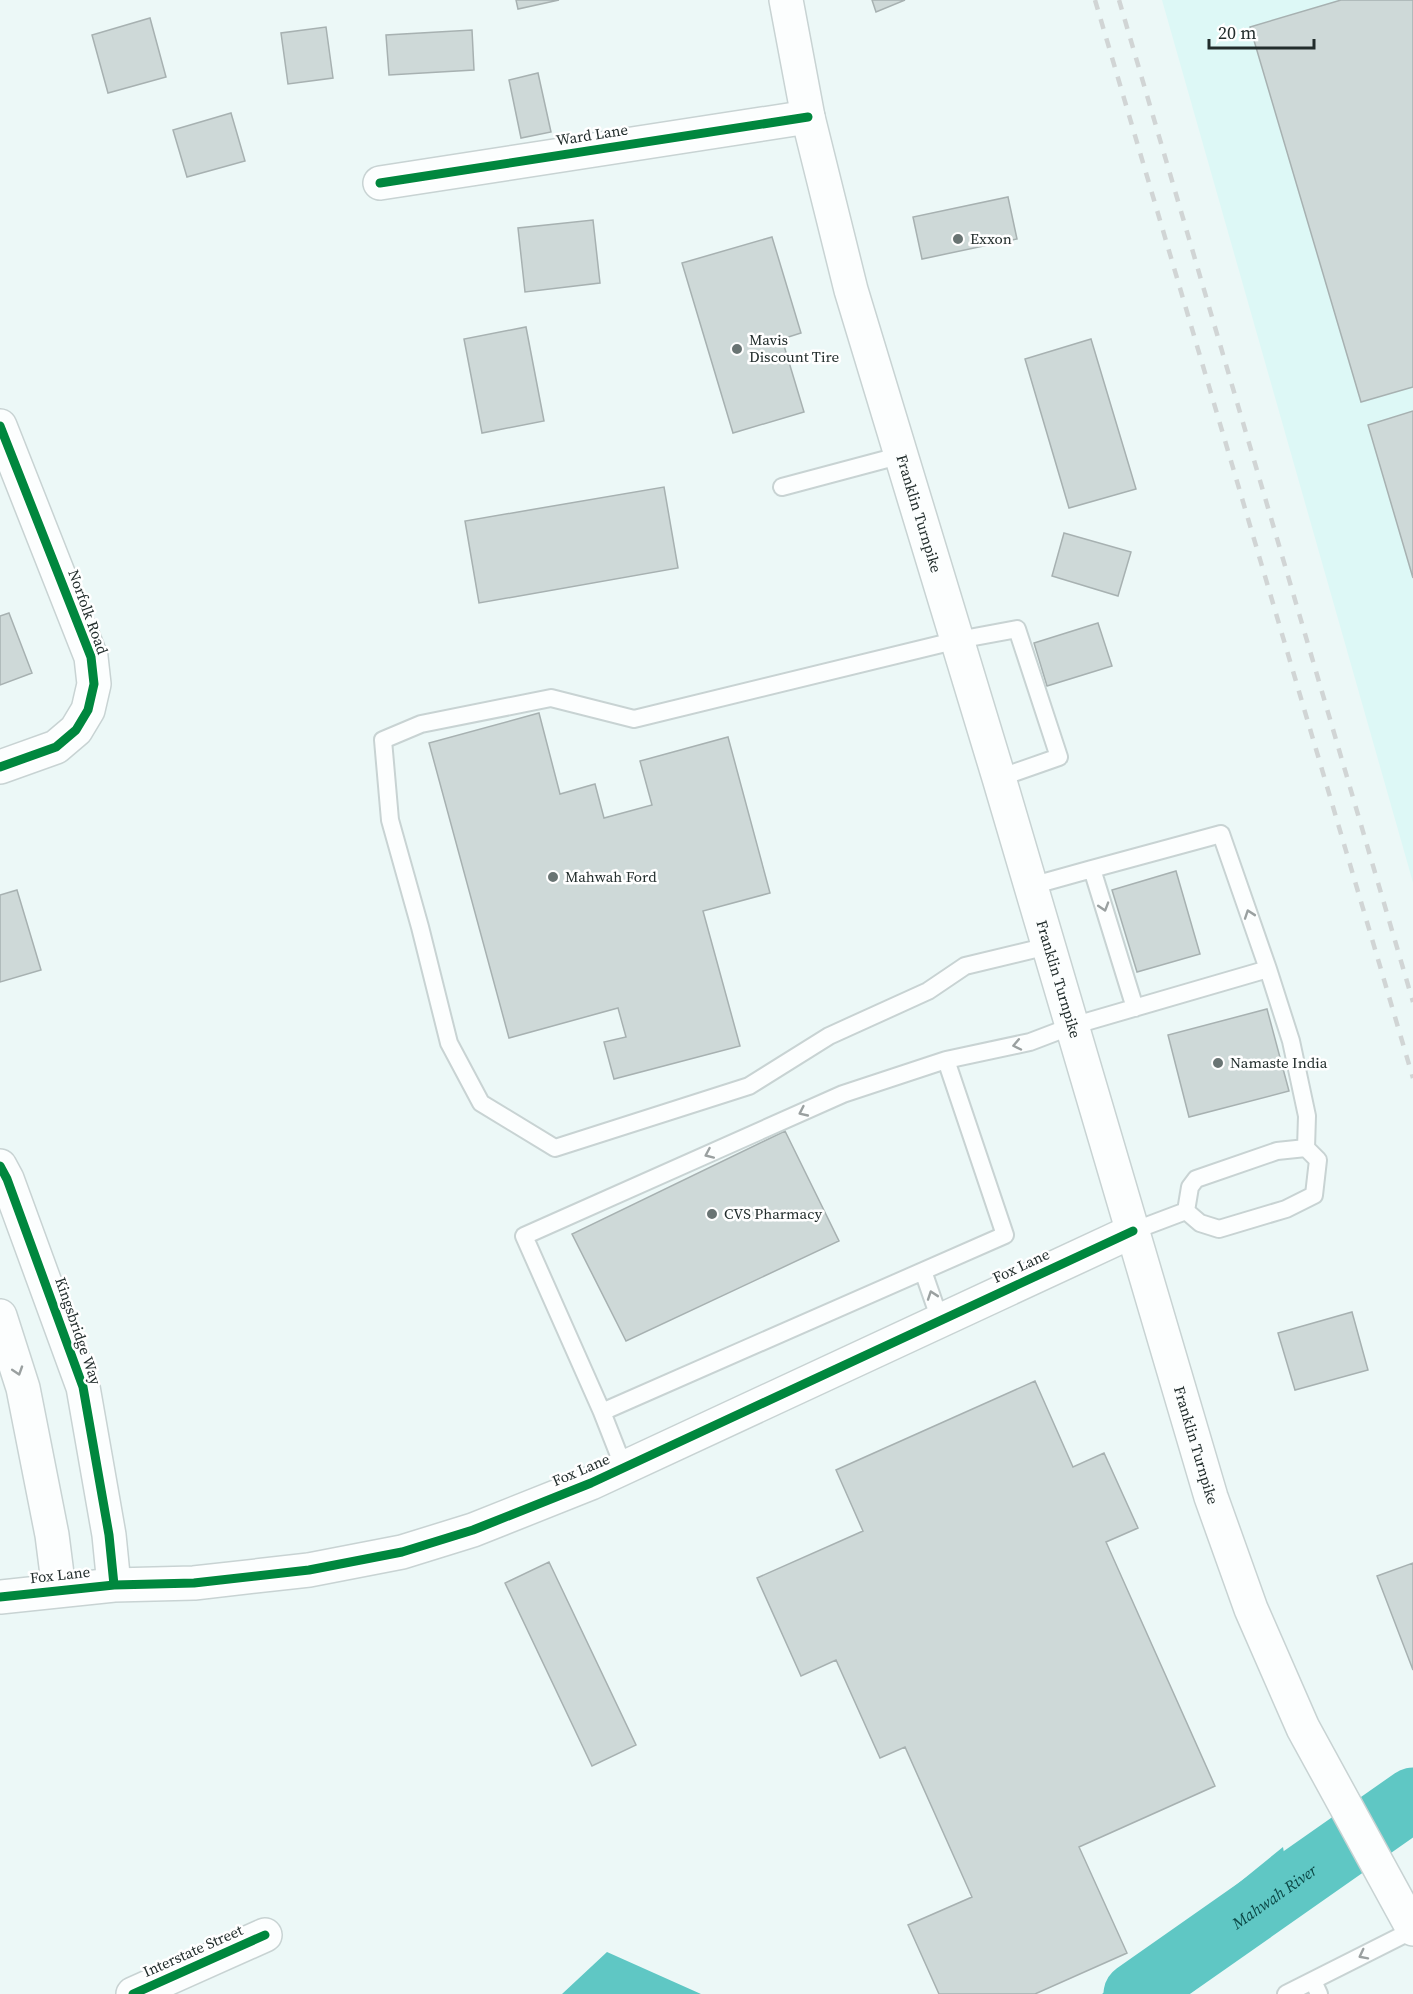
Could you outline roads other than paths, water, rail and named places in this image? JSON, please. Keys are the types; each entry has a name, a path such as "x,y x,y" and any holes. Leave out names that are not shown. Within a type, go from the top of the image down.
{"street":[{"name":"Franklin Turnpike","path":"786,0 808,117 851,290 958,640 1211,1497 1251,1609 1303,1728 1413,1930"},
{"name":"Ward Lane","path":"380,183 808,117"},
{"name":"Norfolk Road","path":"0,426 91,657 94,684 88,710 76,730 56,747 0,767"},
{"name":"Kingsbridge Way","path":"0,1166 7,1179 84,1387 109,1535 114,1584"},
{"name":"Fox Lane","path":"0,1597 114,1584 194,1583 309,1570 402,1552 473,1530 624,1468 1133,1231"},
{"path":"0,1316 23,1388 52,1535 59,1590"},
{"name":"Interstate Street","path":"133,1994 265,1935"}],"lane":[{"path":"782,487 902,455"},
{"path":"999,778 1059,757 1017,629 958,640 634,719 551,698 421,724 383,740 390,820 449,1043 481,1103 555,1148 749,1086 829,1035 928,991 964,966 1048,946"},
{"path":"1031,886 1221,834 1291,1041 1307,1116 1306,1148 1318,1160 1314,1195 1286,1209 1219,1229 1200,1223 1186,1211"},
{"path":"1092,869 1136,1008"},
{"path":"624,1468 602,1412 524,1236 843,1094 946,1060 1030,1042 1072,1026 1268,969"},
{"path":"602,1412 1005,1235 946,1060"},
{"path":"1186,1211 1190,1187 1196,1179 1277,1151 1306,1148"},
{"path":"1133,1231 1186,1211"},
{"path":"923,1271 940,1320"},
{"path":"1286,1994 1316,1987 1413,1930"}],"water":[{"path":"1283,1847 1295,1917 1189,1994 1102,1994"},
{"path":"607,1952 701,1994 562,1994"}],"waterway":[{"name":"Mahwah River","path":"1135,1994 1413,1799"}],"railway":[{"path":"1095,0 1413,1078"},
{"path":"1119,0 1413,1002"}],"place":[{"name":"Exxon","path":"958,239"},
{"name":"Mavis Discount Tire","path":"737,349"},
{"name":"Mahwah Ford","path":"553,877"},
{"name":"Namaste India","path":"1218,1063"},
{"name":"CVS Pharmacy","path":"712,1214"}]}
